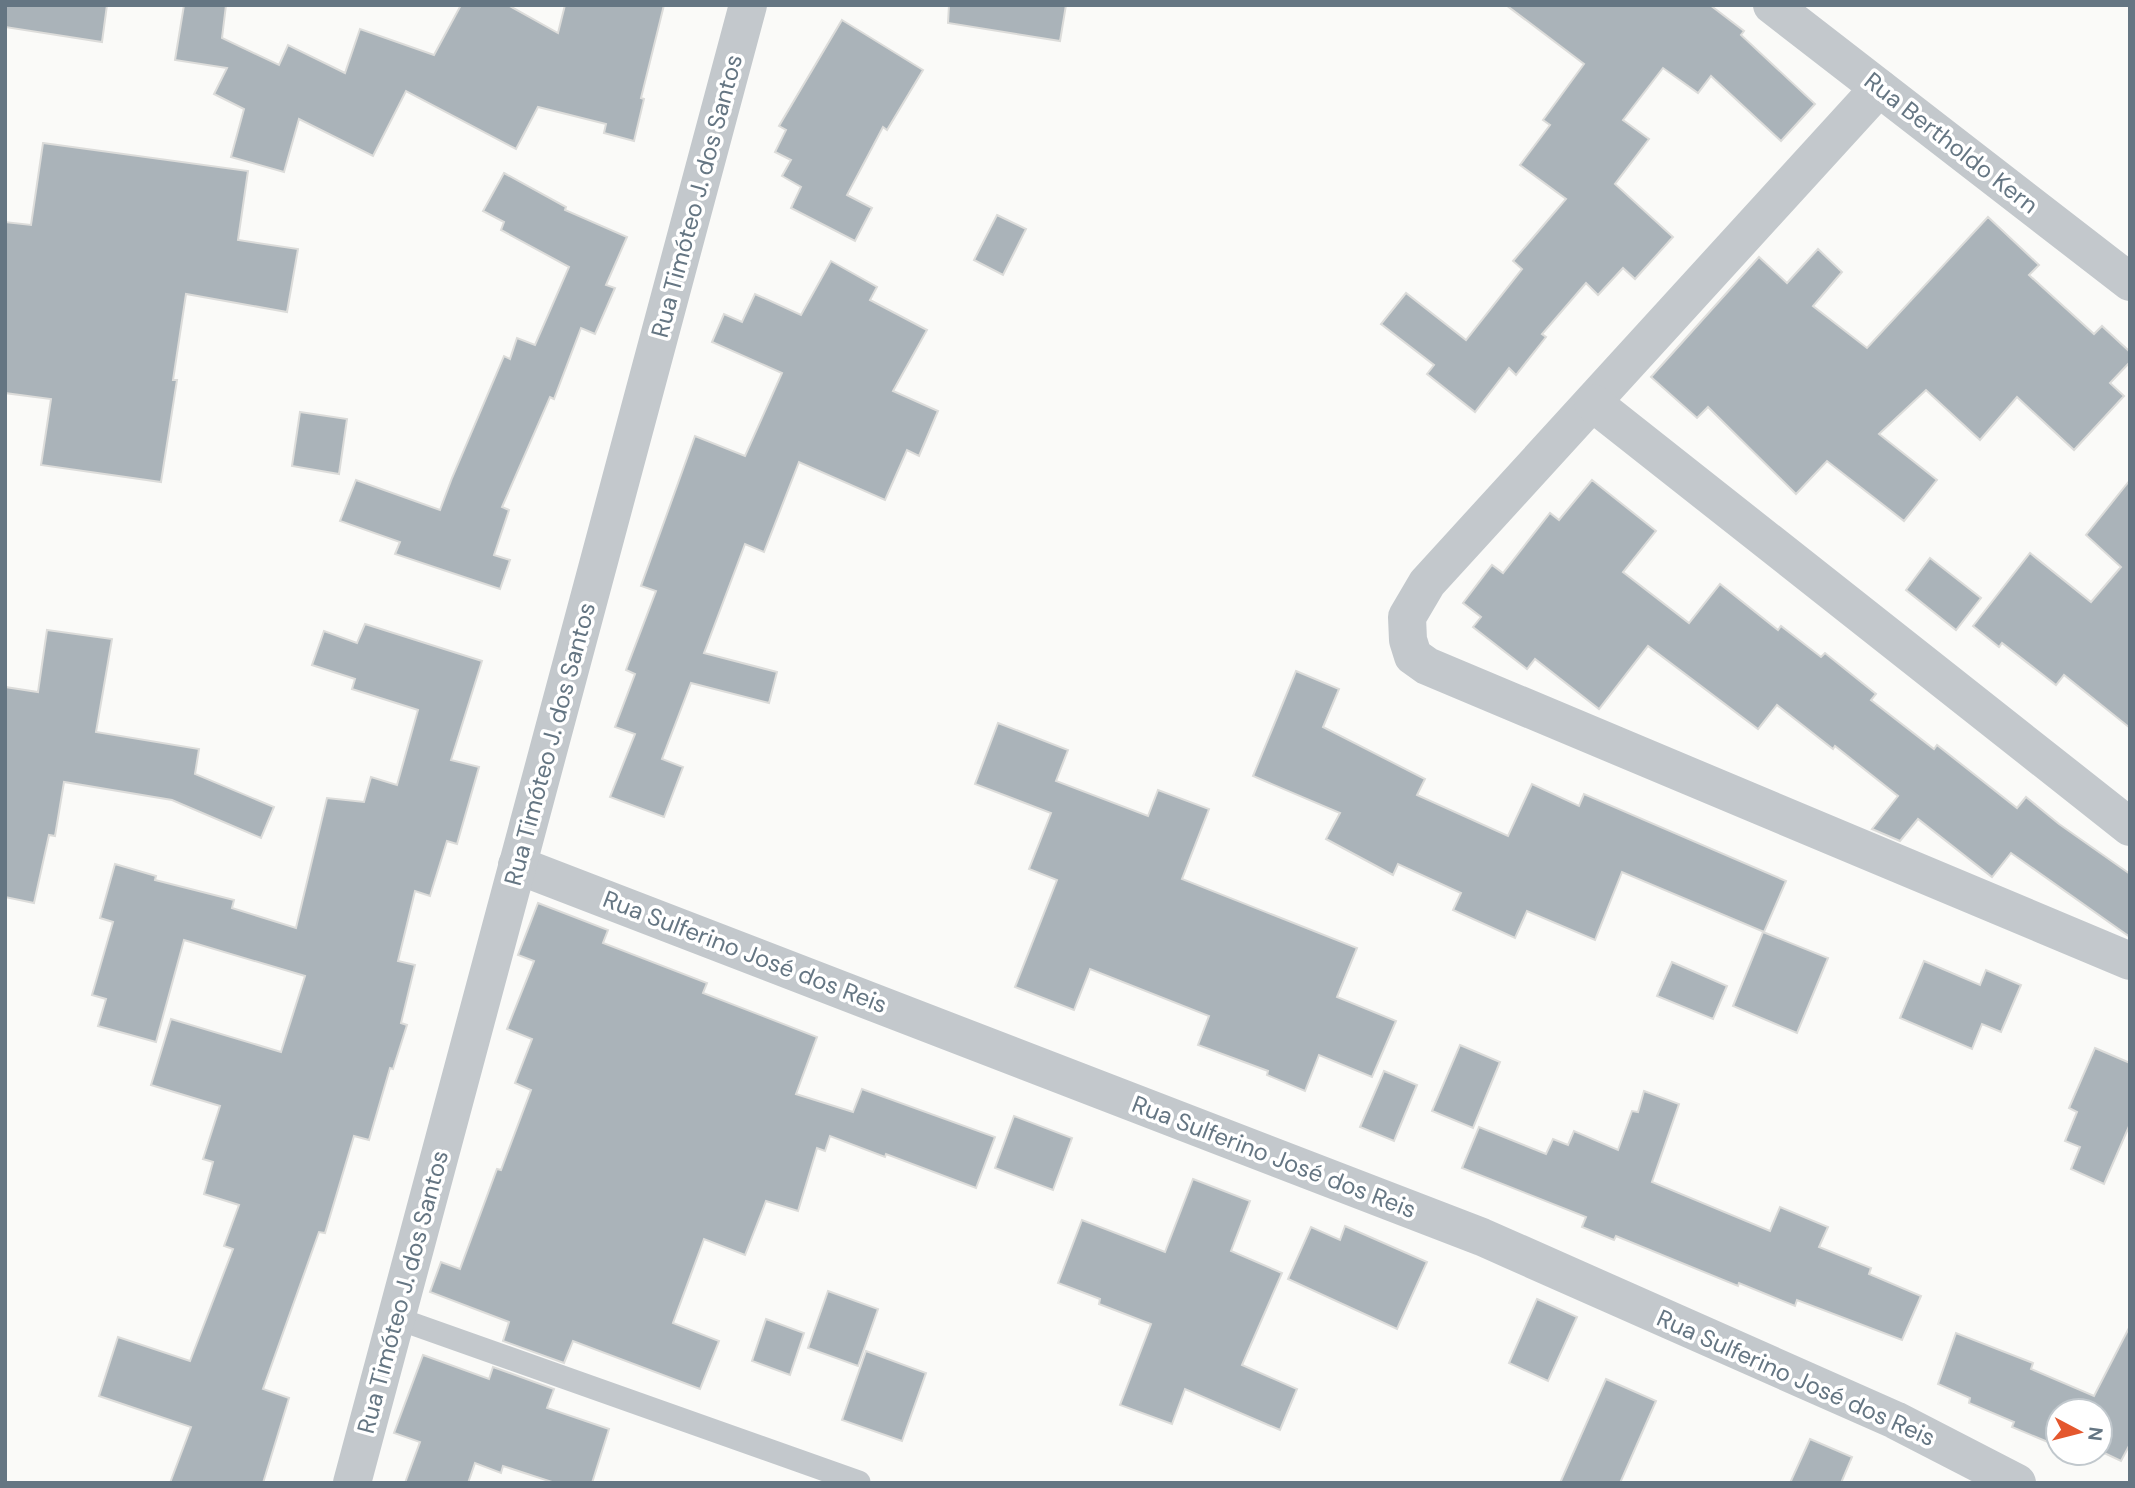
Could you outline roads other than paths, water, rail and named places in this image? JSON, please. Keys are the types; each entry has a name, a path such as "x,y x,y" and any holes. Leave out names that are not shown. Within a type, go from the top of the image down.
{"street":[{"name":"Rua Timóteo J. dos Santos","path":"352,1483 748,5"},
{"name":"Rua Bertholdo Kern","path":"1772,5 2130,282"},
{"path":"1880,88 1427,583 1407,617 1408,640 1413,656 1427,666 2130,961"},
{"path":"1593,402 2130,827"},
{"name":"Rua Sulferino José dos Reis","path":"517,864 1482,1237 1895,1420 2017,1483"}],"lane":[{"path":"396,1318 859,1482"}]}
